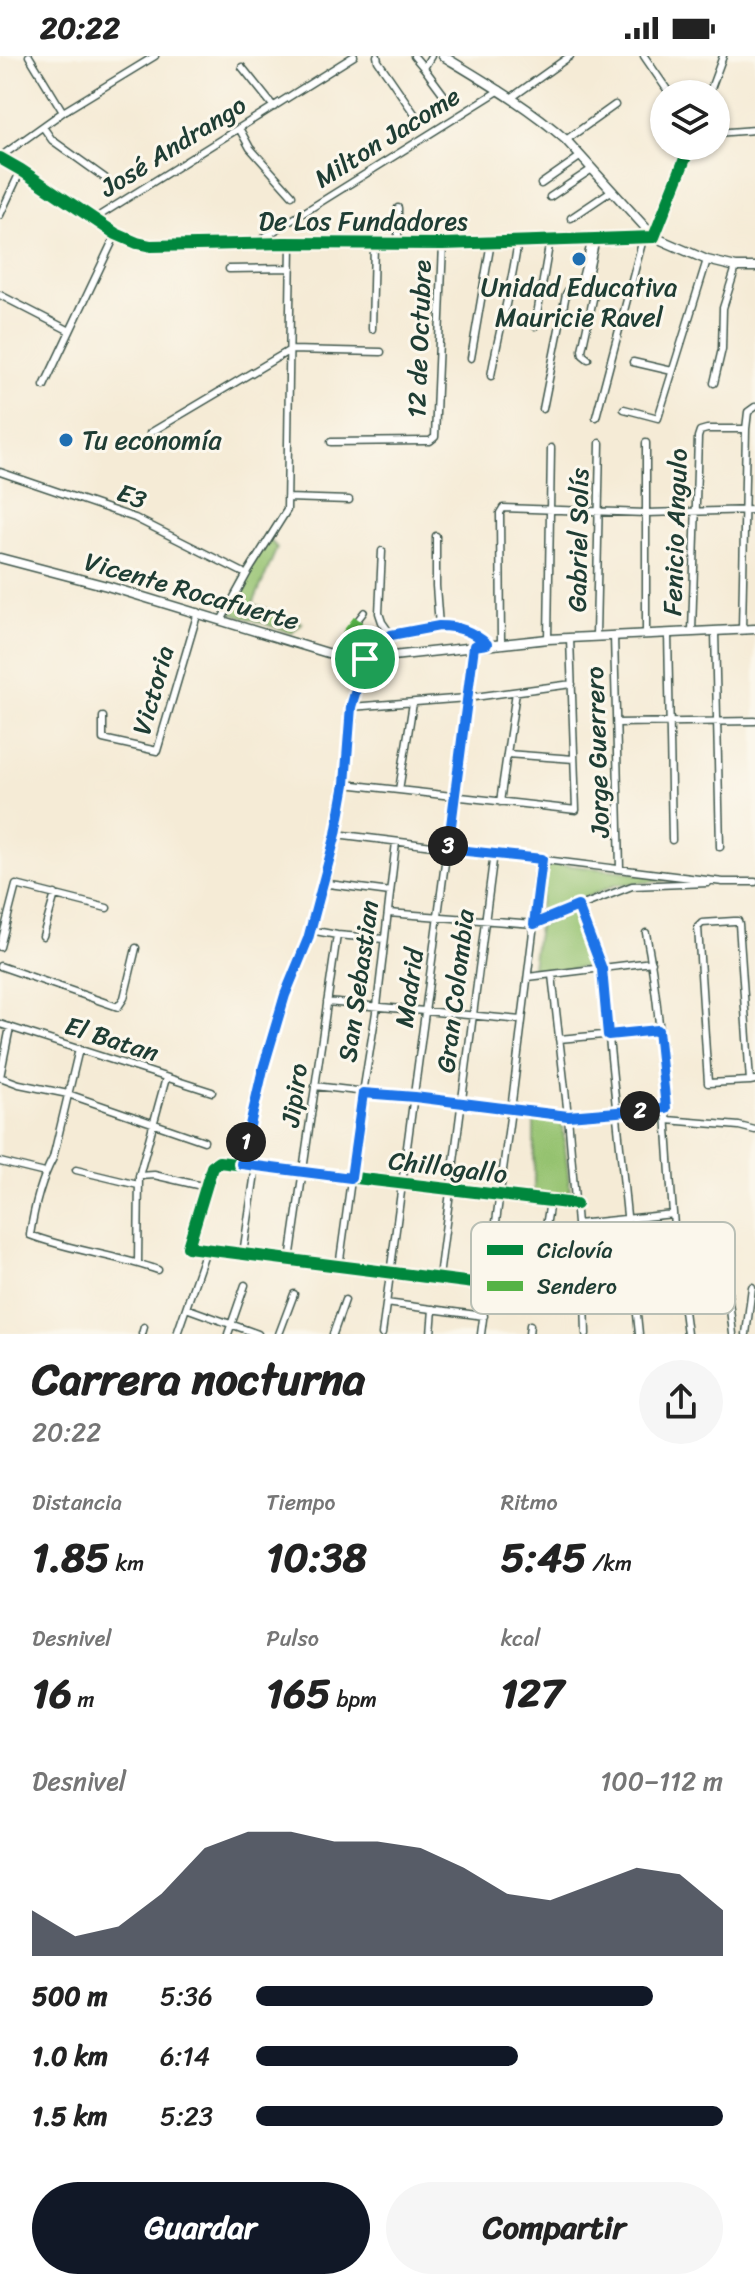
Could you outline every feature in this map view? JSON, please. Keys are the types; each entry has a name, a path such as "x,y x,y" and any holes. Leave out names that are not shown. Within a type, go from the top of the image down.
{"street":[{"path":"29,56 63,112"},
{"path":"0,157 63,112 155,56"},
{"name":"José Andrango","path":"94,219 354,56"},
{"path":"377,56 420,122"},
{"path":"414,56 447,99"},
{"path":"424,68 431,56"},
{"path":"443,56 500,90 551,126 654,237 707,260 736,267 755,267"},
{"path":"511,98 570,56"},
{"path":"644,56 660,80"},
{"path":"714,80 723,56"},
{"path":"242,67 274,107"},
{"name":"Milton Jacome","path":"254,244 500,90"},
{"path":"566,140 615,105"},
{"path":"43,127 52,140 105,178"},
{"path":"239,128 250,148 292,195"},
{"path":"730,132 755,130"},
{"path":"541,184 581,156"},
{"name":"De Los Fundadores","path":"0,157 116,234 158,247 287,243 443,244 654,237"},
{"path":"654,237 684,160"},
{"path":"550,197 592,169"},
{"path":"0,215 21,170"},
{"path":"571,218 611,191"},
{"path":"398,208 398,244"},
{"path":"222,619 287,510 291,268 281,227"},
{"path":"44,386 116,234"},
{"path":"588,359 582,350 593,299 593,293 586,284 594,239"},
{"path":"543,409 566,294 569,289 580,286 594,239"},
{"path":"596,417 643,239"},
{"path":"491,376 518,240"},
{"path":"535,326 550,240"},
{"path":"471,358 491,242"},
{"path":"372,329 374,244"},
{"name":"12 de Octubre","path":"331,442 430,441 435,437 443,244"},
{"path":"624,409 658,418 707,260"},
{"path":"714,383 722,349 723,308 736,267"},
{"path":"229,269 291,268"},
{"path":"0,295 70,331"},
{"path":"150,433 290,350 381,352"},
{"path":"633,362 672,371"},
{"path":"742,630 746,429 749,409 755,407"},
{"name":"Fenicio Angulo","path":"692,632 699,433 707,429 746,429"},
{"name":"Gabriel Solís","path":"596,636 600,443"},
{"path":"646,443 646,634"},
{"path":"548,639 551,448"},
{"name":"E3","path":"0,472 135,518 242,572"},
{"path":"287,498 349,500"},
{"path":"501,643 500,513 503,508 646,513 755,510"},
{"path":"436,536 439,626"},
{"path":"382,551 379,613 391,635"},
{"name":"Vicente Rocafuerte","path":"0,558 198,612 331,654 365,659 548,639 755,629"},
{"name":"Victoria","path":"103,717 103,739 157,751 198,612"},
{"path":"346,635 364,612"},
{"path":"241,1164 263,1069 280,1010 310,930 336,834 345,784 351,707 365,659 371,649 391,635 439,626 465,630 487,644"},
{"path":"715,631 720,847"},
{"path":"668,633 672,840"},
{"name":"Jorge Guerrero","path":"614,636 620,868"},
{"path":"345,784 576,810 570,638"},
{"name":"Madrid","path":"382,1334 474,646"},
{"path":"351,707 467,698 572,684"},
{"path":"500,802 516,692"},
{"path":"399,790 413,703"},
{"path":"617,723 755,721"},
{"path":"507,754 574,759"},
{"path":"336,834 723,882"},
{"name":"San Sebastian","path":"339,1267 377,1006 396,842"},
{"name":"Gran Colombia","path":"439,1277 494,853"},
{"path":"496,1222 542,859"},
{"path":"388,913 534,924 632,886 755,882"},
{"path":"321,883 390,892"},
{"path":"0,947 16,885 107,908"},
{"path":"43,936 55,894"},
{"path":"578,906 602,969 628,1222"},
{"path":"738,921 753,1080 708,1083 699,924 738,921"},
{"path":"310,930 384,939"},
{"path":"646,933 652,962 674,1222"},
{"name":"Jipiro","path":"290,1260 337,935"},
{"path":"0,966 118,1007 124,998 136,948"},
{"path":"528,977 652,962"},
{"path":"552,975 577,1222"},
{"path":"327,1002 521,1020"},
{"name":"El Batan","path":"0,1024 212,1092"},
{"path":"10,1027 0,1077 68,1094 204,1141"},
{"path":"559,1039 658,1030"},
{"path":"79,1049 53,1158 35,1205 30,1235 158,1270"},
{"path":"138,1263 139,1176 166,1078"},
{"path":"315,1086 568,1116 666,1108"},
{"path":"667,1120 755,1128"},
{"path":"0,1162 45,1173"},
{"name":"Chillogallo","path":"206,1187 212,1167 219,1162 576,1204"},
{"path":"243,1254 256,1166"},
{"path":"76,1170 138,1185"},
{"path":"139,1176 154,1175 206,1187 188,1247 471,1281"},
{"path":"547,1222 550,1201"},
{"path":"594,1222 673,1214"},
{"path":"177,1334 206,1250"},
{"path":"228,1334 245,1285"},
{"path":"746,1334 752,1287"},
{"path":"279,1334 294,1294"},
{"path":"333,1334 345,1300"},
{"path":"386,1303 484,1316 481,1334"},
{"path":"186,1308 258,1334"},
{"path":"431,1334 433,1309"},
{"path":"585,1314 586,1334"},
{"path":"637,1314 639,1334"},
{"path":"685,1314 687,1334"},
{"path":"731,1314 733,1334"},
{"path":"529,1334 530,1325"}],"green space":[{"path":"269,539 277,548 253,604 302,623 292,633 229,612 245,570"},
{"path":"545,863 674,880 615,885 538,918"},
{"path":"577,910 598,966 531,973 538,926"},
{"path":"534,1120 562,1122 571,1199 534,1194"}],"marked path":[{"path":"346,635 364,612"}],"cycle path":[{"path":"0,158 116,234 151,246 443,244 654,237 684,160"},
{"path":"471,1283 188,1247 212,1167 219,1162 576,1204"}],"place":[{"name":"Unidad Educativa Mauricie Ravel","path":"579,259"},
{"name":"Tu economía","path":"66,440"}],"route":[{"path":"439,626 465,630 487,644 474,646 448,849 542,859 534,924 578,906 602,969 608,1035 658,1030 666,1108 568,1116 363,1093 351,1178 241,1164 263,1069 285,995 308,939 336,834 345,784 351,707 365,659 371,649 391,635 439,626"}]}
